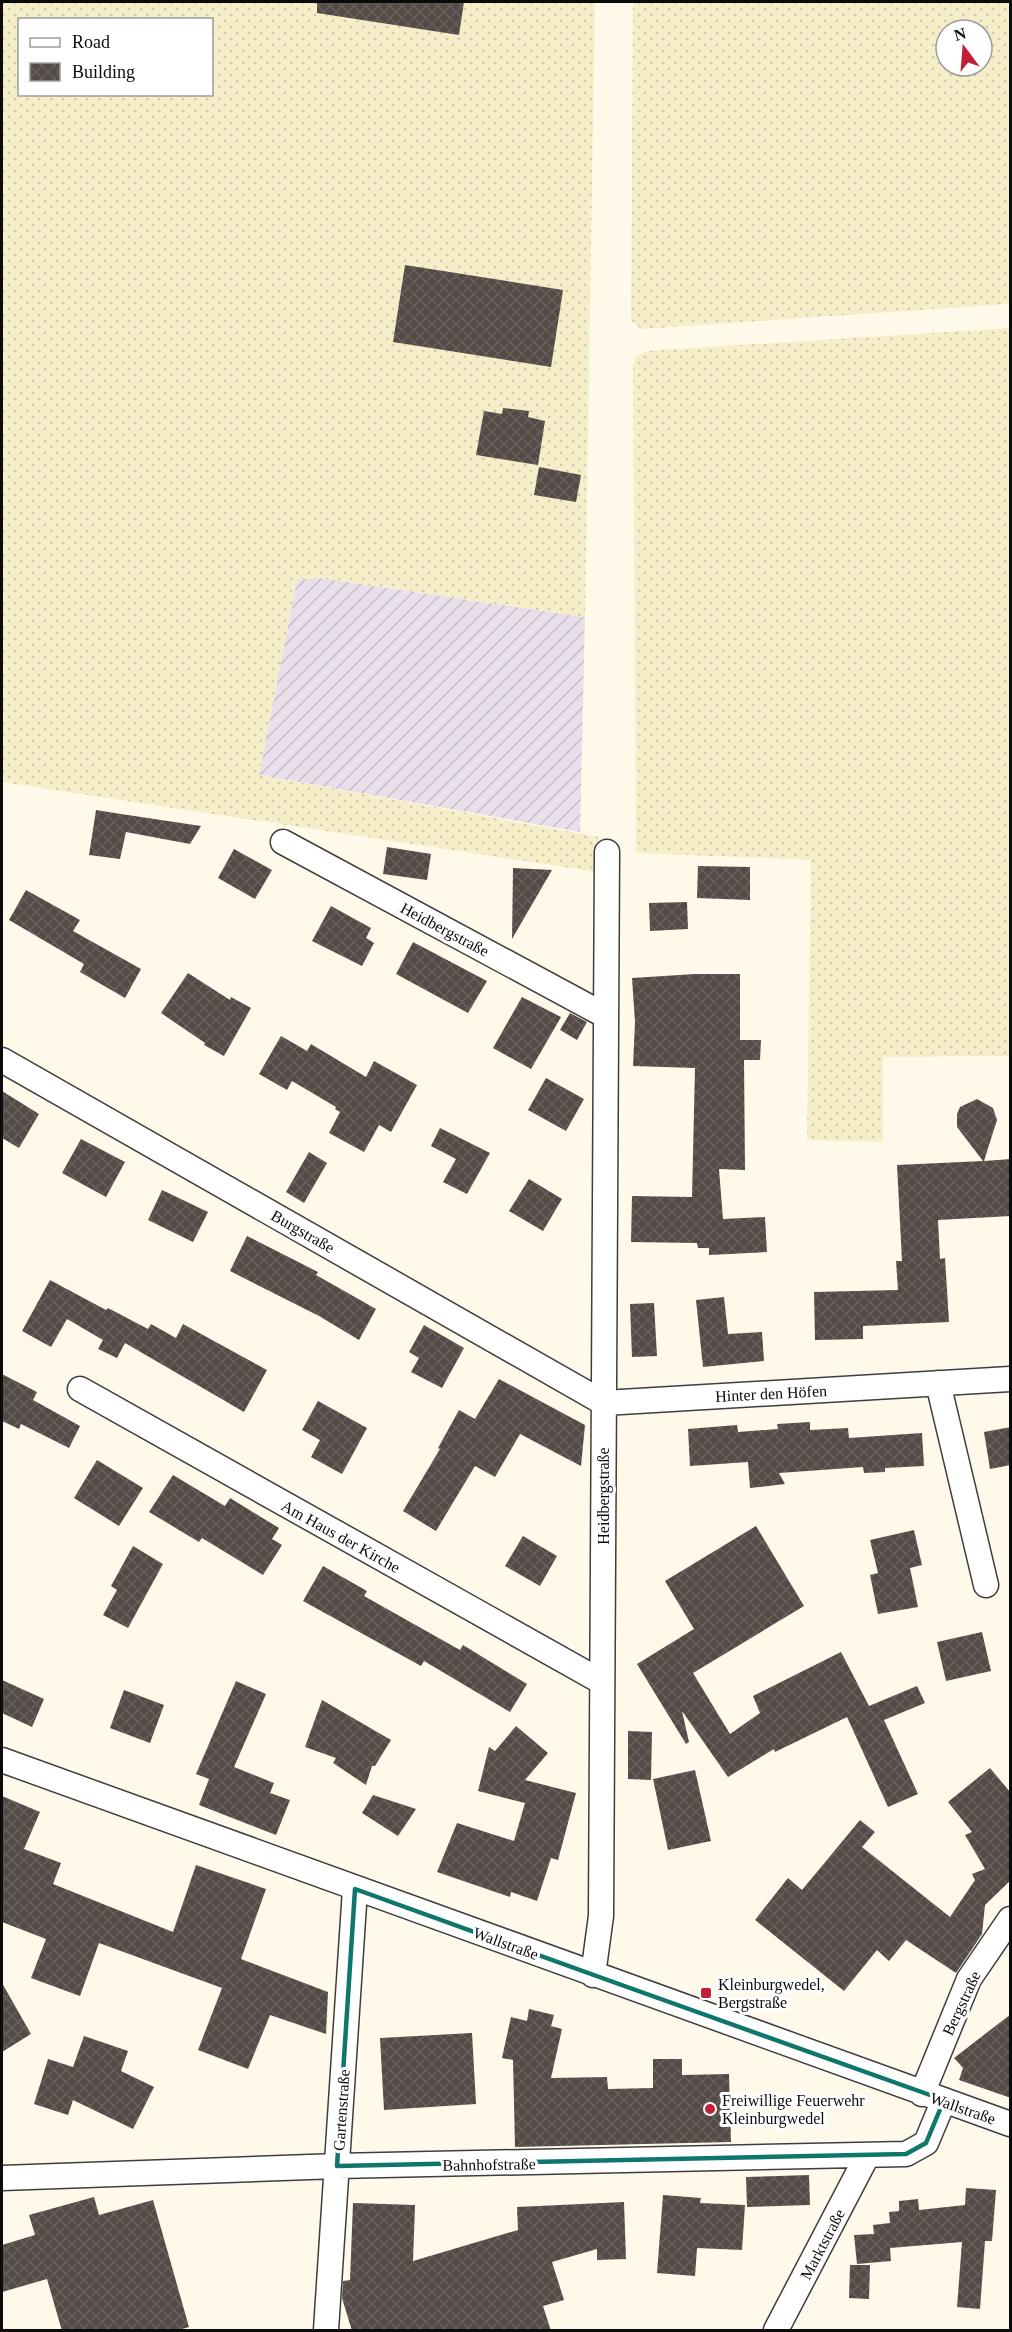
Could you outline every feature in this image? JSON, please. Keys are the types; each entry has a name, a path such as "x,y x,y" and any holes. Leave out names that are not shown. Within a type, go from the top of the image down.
{"street":[{"name":"Heidbergstraße","path":"283,842 606,1016"},
{"name":"Heidbergstraße","path":"593,1975 601,1916 608,852"},
{"name":"Burgstraße","path":"2,1060 604,1403"},
{"name":"Hinter den Höfen","path":"604,1403 1011,1379"},
{"path":"938,1383 986,1585"},
{"name":"Am Haus der Kirche","path":"80,1389 602,1682"},
{"name":"Wallstraße","path":"2,1760 1011,2124"},
{"name":"Gartenstraße","path":"326,2331 355,1888"},
{"name":"Bergstraße","path":"933,2097 969,1979 1011,1919"},
{"name":"Bahnhofstraße","path":"2,2178 337,2166 906,2154 926,2143 933,2097"},
{"name":"Marktstraße","path":"776,2331 867,2156"}],"highlighted area":[{"path":"355,1889 616,1983 944,2100 926,2143 906,2154 337,2166"}],"shaded area":[{"path":"2,2 595,2 585,617 320,578 297,580 259,775 599,837 597,872 2,782"},
{"path":"633,2 1010,2 1010,304 641,329 631,320"},
{"path":"1010,328 1010,1056 883,1057 883,1142 807,1140 811,860 636,853 633,366 635,357 646,351"},
{"path":"320,578 585,617 580,832 259,775 297,580"}],"building":[{"path":"317,2 464,2 459,35 317,13"},
{"path":"405,265 563,290 551,367 393,342"},
{"path":"503,408 529,411 528,417 545,421 538,465 476,455 484,411 502,414"},
{"path":"539,467 581,475 576,502 534,495"},
{"path":"96,810 201,826 190,844 126,832 120,859 89,855"},
{"path":"387,847 431,854 427,880 383,874"},
{"path":"234,849 272,870 255,899 218,878"},
{"path":"698,866 750,867 750,900 697,898"},
{"path":"513,868 552,870 512,939"},
{"path":"26,890 80,920 73,931 141,969 125,998 80,972 84,964 9,920"},
{"path":"687,902 688,929 650,931 649,903"},
{"path":"331,906 371,928 366,938 374,943 362,966 312,941"},
{"path":"413,942 487,981 468,1013 396,974"},
{"path":"188,973 230,1000 231,997 251,1008 224,1056 204,1045 205,1043 161,1013"},
{"path":"740,974 740,1040 761,1040 760,1060 744,1060 745,1170 719,1169 723,1219 765,1217 767,1252 709,1255 709,1248 698,1248 697,1243 631,1242 632,1196 692,1197 695,1068 633,1066 635,1022 632,978"},
{"path":"522,997 561,1017 531,1069 493,1048"},
{"path":"570,1013 587,1022 577,1040 560,1030"},
{"path":"281,1036 307,1051 311,1044 366,1077 374,1061 417,1085 391,1132 379,1125 364,1152 329,1133 340,1112 335,1109 336,1107 292,1081 287,1090 259,1074"},
{"path":"546,1078 584,1099 566,1131 528,1110"},
{"path":"2,1091 39,1114 19,1148 2,1138"},
{"path":"977,1099 993,1108 997,1120 984,1161 1011,1159 1011,1216 938,1220 940,1259 945,1258 949,1322 863,1326 863,1339 815,1340 814,1292 898,1290 896,1261 902,1261 897,1165 983,1161 957,1127 957,1114 960,1107"},
{"path":"440,1128 490,1153 467,1194 443,1182 456,1159 431,1146"},
{"path":"81,1139 125,1162 106,1197 62,1173"},
{"path":"309,1152 327,1163 304,1203 286,1192"},
{"path":"529,1179 562,1199 543,1231 509,1211"},
{"path":"162,1190 208,1212 193,1242 148,1220"},
{"path":"247,1236 318,1272 316,1275 376,1309 359,1340 319,1316 230,1271"},
{"path":"50,1280 148,1329 151,1324 176,1338 183,1324 267,1370 244,1412 125,1343 117,1358 98,1349 103,1340 67,1319 51,1347 22,1331"},
{"path":"724,1297 728,1334 762,1332 764,1361 703,1367 696,1300"},
{"path":"654,1303 657,1356 632,1357 630,1304"},
{"path":"424,1325 464,1348 442,1388 411,1372 419,1358 409,1352"},
{"path":"2,1374 37,1392 33,1400 80,1426 69,1448 21,1424 19,1429 2,1421"},
{"path":"499,1379 585,1425 581,1466 520,1434 495,1477 475,1466 436,1531 403,1511 440,1449 438,1448 459,1410 475,1419"},
{"path":"318,1401 367,1428 342,1474 311,1457 320,1440 302,1430"},
{"path":"810,1422 810,1430 848,1428 849,1438 922,1433 924,1466 885,1468 885,1472 864,1473 863,1467 779,1473 785,1484 750,1488 748,1462 690,1466 688,1429 737,1425 738,1432 778,1429 777,1424"},
{"path":"1011,1427 1011,1465 990,1469 984,1432"},
{"path":"97,1460 143,1488 119,1526 74,1498"},
{"path":"173,1475 225,1506 230,1498 279,1528 272,1539 282,1545 263,1575 202,1538 199,1542 149,1512"},
{"path":"756,1526 804,1606 693,1673 730,1734 760,1713 753,1696 841,1652 869,1706 917,1686 925,1703 884,1720 918,1794 888,1807 847,1717 775,1752 774,1749 728,1777 682,1711 689,1742 686,1744 637,1664 694,1629 665,1581"},
{"path":"914,1530 922,1565 910,1568 918,1607 878,1614 870,1575 878,1573 870,1540"},
{"path":"523,1536 557,1556 540,1586 505,1566"},
{"path":"133,1546 163,1564 128,1628 103,1615 117,1590 111,1586"},
{"path":"323,1566 367,1591 364,1596 460,1650 463,1645 527,1684 510,1712 424,1661 421,1666 303,1601"},
{"path":"982,1632 991,1671 946,1681 937,1642"},
{"path":"2,1680 44,1699 32,1727 2,1713"},
{"path":"236,1681 266,1694 234,1767 274,1783 270,1793 290,1800 276,1835 199,1805 209,1779 196,1774"},
{"path":"124,1690 164,1705 150,1743 110,1728"},
{"path":"322,1700 391,1740 375,1766 372,1766 366,1785 333,1763 336,1758 305,1747"},
{"path":"516,1726 548,1753 525,1780 576,1793 558,1860 551,1858 537,1901 511,1892 510,1897 437,1872 457,1823 514,1841 525,1803 478,1791 489,1747 495,1751"},
{"path":"628,1731 652,1732 651,1780 628,1779"},
{"path":"990,1768 1011,1793 1011,1880 985,1905 982,1934 956,1973 906,1940 889,1961 877,1950 844,1991 755,1920 788,1878 802,1890 860,1820 875,1832 862,1847 950,1917 975,1880 972,1874 985,1869 965,1835 972,1832 948,1802"},
{"path":"695,1770 711,1841 668,1850 653,1779"},
{"path":"373,1795 416,1809 398,1836 362,1813"},
{"path":"2,1796 40,1812 24,1849 61,1863 53,1884 173,1932 196,1865 266,1889 241,1959 328,1992 326,2034 270,2015 248,2069 198,2050 222,1988 99,1943 80,1996 31,1978 46,1939 2,1922"},
{"path":"2,1983 31,2034 2,2052"},
{"path":"529,2009 554,2015 551,2026 562,2029 551,2078 607,2077 608,2089 653,2088 653,2059 682,2059 682,2075 729,2074 731,2142 515,2147 513,2060 502,2058 511,2017 527,2021"},
{"path":"1011,2014 1011,2098 959,2080 963,2068 954,2058"},
{"path":"472,2033 476,2104 384,2110 380,2038"},
{"path":"84,2036 128,2051 121,2071 154,2087 133,2129 73,2100 68,2115 34,2104 48,2059 73,2067"},
{"path":"809,2175 810,2205 747,2207 746,2177"},
{"path":"966,2188 996,2190 992,2241 985,2241 980,2309 957,2307 962,2242 890,2248 891,2261 857,2264 854,2235 874,2234 873,2225 890,2223 889,2212 899,2211 899,2201 918,2199 919,2210 965,2205"},
{"path":"663,2195 701,2198 700,2203 745,2205 742,2250 697,2248 695,2276 657,2273"},
{"path":"94,2197 99,2215 153,2200 189,2327 175,2331 62,2331 47,2279 2,2292 2,2245 35,2235 29,2215"},
{"path":"624,2202 626,2259 597,2260 597,2249 552,2262 564,2300 543,2306 551,2331 352,2331 342,2298 343,2281 350,2280 353,2203 415,2205 413,2261 518,2230 517,2207"},
{"path":"850,2265 870,2265 869,2299 849,2298"}],"place":[{"name":"Kleinburgwedel, Bergstraße","path":"706,1993"},
{"name":"Freiwillige Feuerwehr Kleinburgwedel","path":"710,2109"}]}
